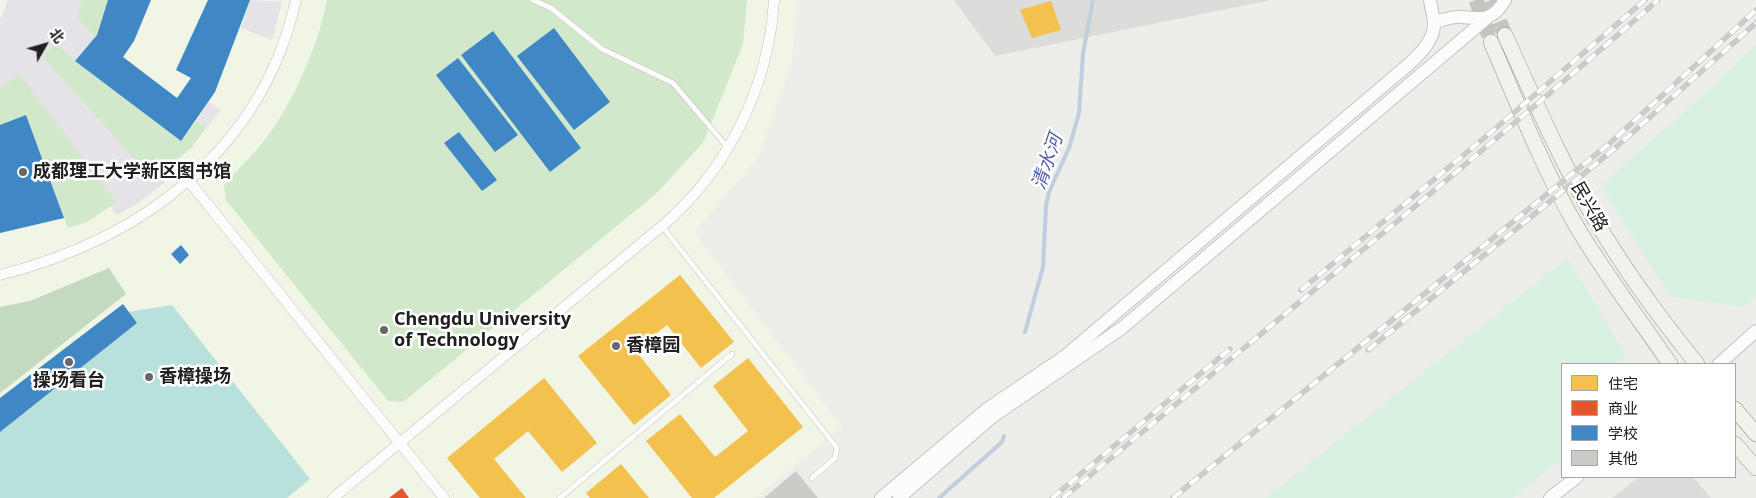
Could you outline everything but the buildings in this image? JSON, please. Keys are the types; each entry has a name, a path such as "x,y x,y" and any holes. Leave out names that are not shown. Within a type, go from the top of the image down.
{"main road":[{"name":"民兴路","path":"1505,35 1557,149 1593,216 1649,304 1696,363"},
{"name":"民兴路","path":"1491,42 1541,158 1574,221 1610,280 1669,363"},
{"path":"1736,410 1756,434"},
{"path":"1736,445 1756,468"}],"street":[{"path":"0,275 31,267 121,230 175,193 244,121 271,74 290,27 296,0"},
{"path":"333,498 662,226 704,183 728,148 753,99 765,58 774,0"},
{"path":"881,498 986,409 1072,351 1402,71 1419,55 1435,32 1430,0"},
{"path":"899,498 992,417 1122,328 1501,7 1505,0"},
{"path":"1434,22 1460,17 1473,20 1486,19"},
{"path":"188,180 444,498"},
{"path":"1720,363 1756,331"},
{"path":"1550,498 1576,478"}],"lane":[{"path":"533,0 550,8 602,49 673,83 728,148"},
{"path":"662,226 836,448 835,458 812,478"},
{"path":"560,498 732,354"}],"shaded area":[{"name":"Chengdu University of Technology","path":"0,0 797,0 792,62 758,158 694,232 842,427 755,498 0,498"},
{"path":"8,0 82,0 76,18 96,37 75,61 55,42 42,57 149,175 158,176 165,182 137,204 116,215 111,207 116,202 20,75 0,87 0,20"},
{"path":"250,0 282,2 272,40 241,28"},
{"path":"954,0 1271,0 995,56"},
{"path":"209,102 221,110 207,127 196,121"},
{"name":"香樟操场","path":"172,305 310,479 287,498 0,498 0,431 137,323 128,312"},
{"path":"1638,478 1694,478 1711,498 1612,498"}],"green space":[{"path":"82,0 108,0 96,37 76,18"},
{"path":"327,0 747,0 743,44 704,141 658,192 403,402 388,401 226,200 224,185 263,142 294,93 311,56"},
{"path":"55,42 75,61 181,141 196,121 207,127 191,148 158,176 149,175 42,57"},
{"path":"1756,44 1756,297 1745,307 1670,297 1601,185 1699,99"},
{"path":"20,74 117,202 87,222 68,228 26,116 0,125 0,87"},
{"path":"1567,258 1624,351 1621,363 1561,363 1561,459 1513,498 1266,498"},
{"path":"109,268 126,294 0,393 0,307 30,301"}],"waterway":[{"name":"清水河","path":"1025,332 1043,267 1046,206 1049,192 1069,148 1079,113 1083,54 1093,0"},
{"name":"清水河","path":"939,498 1002,442 1004,436"}],"tunnel":[{"path":"1476,0 1491,42"},
{"path":"1491,0 1505,35"}],"railway":[{"path":"1301,290 1495,129 1645,0"},
{"path":"1063,498 1437,189 1658,0"},
{"path":"1173,498 1610,143 1756,10"},
{"path":"1368,350 1614,149 1756,23"},
{"path":"1052,498 1230,349"}],"place":[{"name":"成都理工大学新区图书馆","path":"23,172"},
{"name":"Chengdu University of Technology","path":"384,330"},
{"name":"香樟园","path":"616,346"},
{"name":"操场看台","path":"69,362"},
{"name":"香樟操场","path":"149,377"}]}
